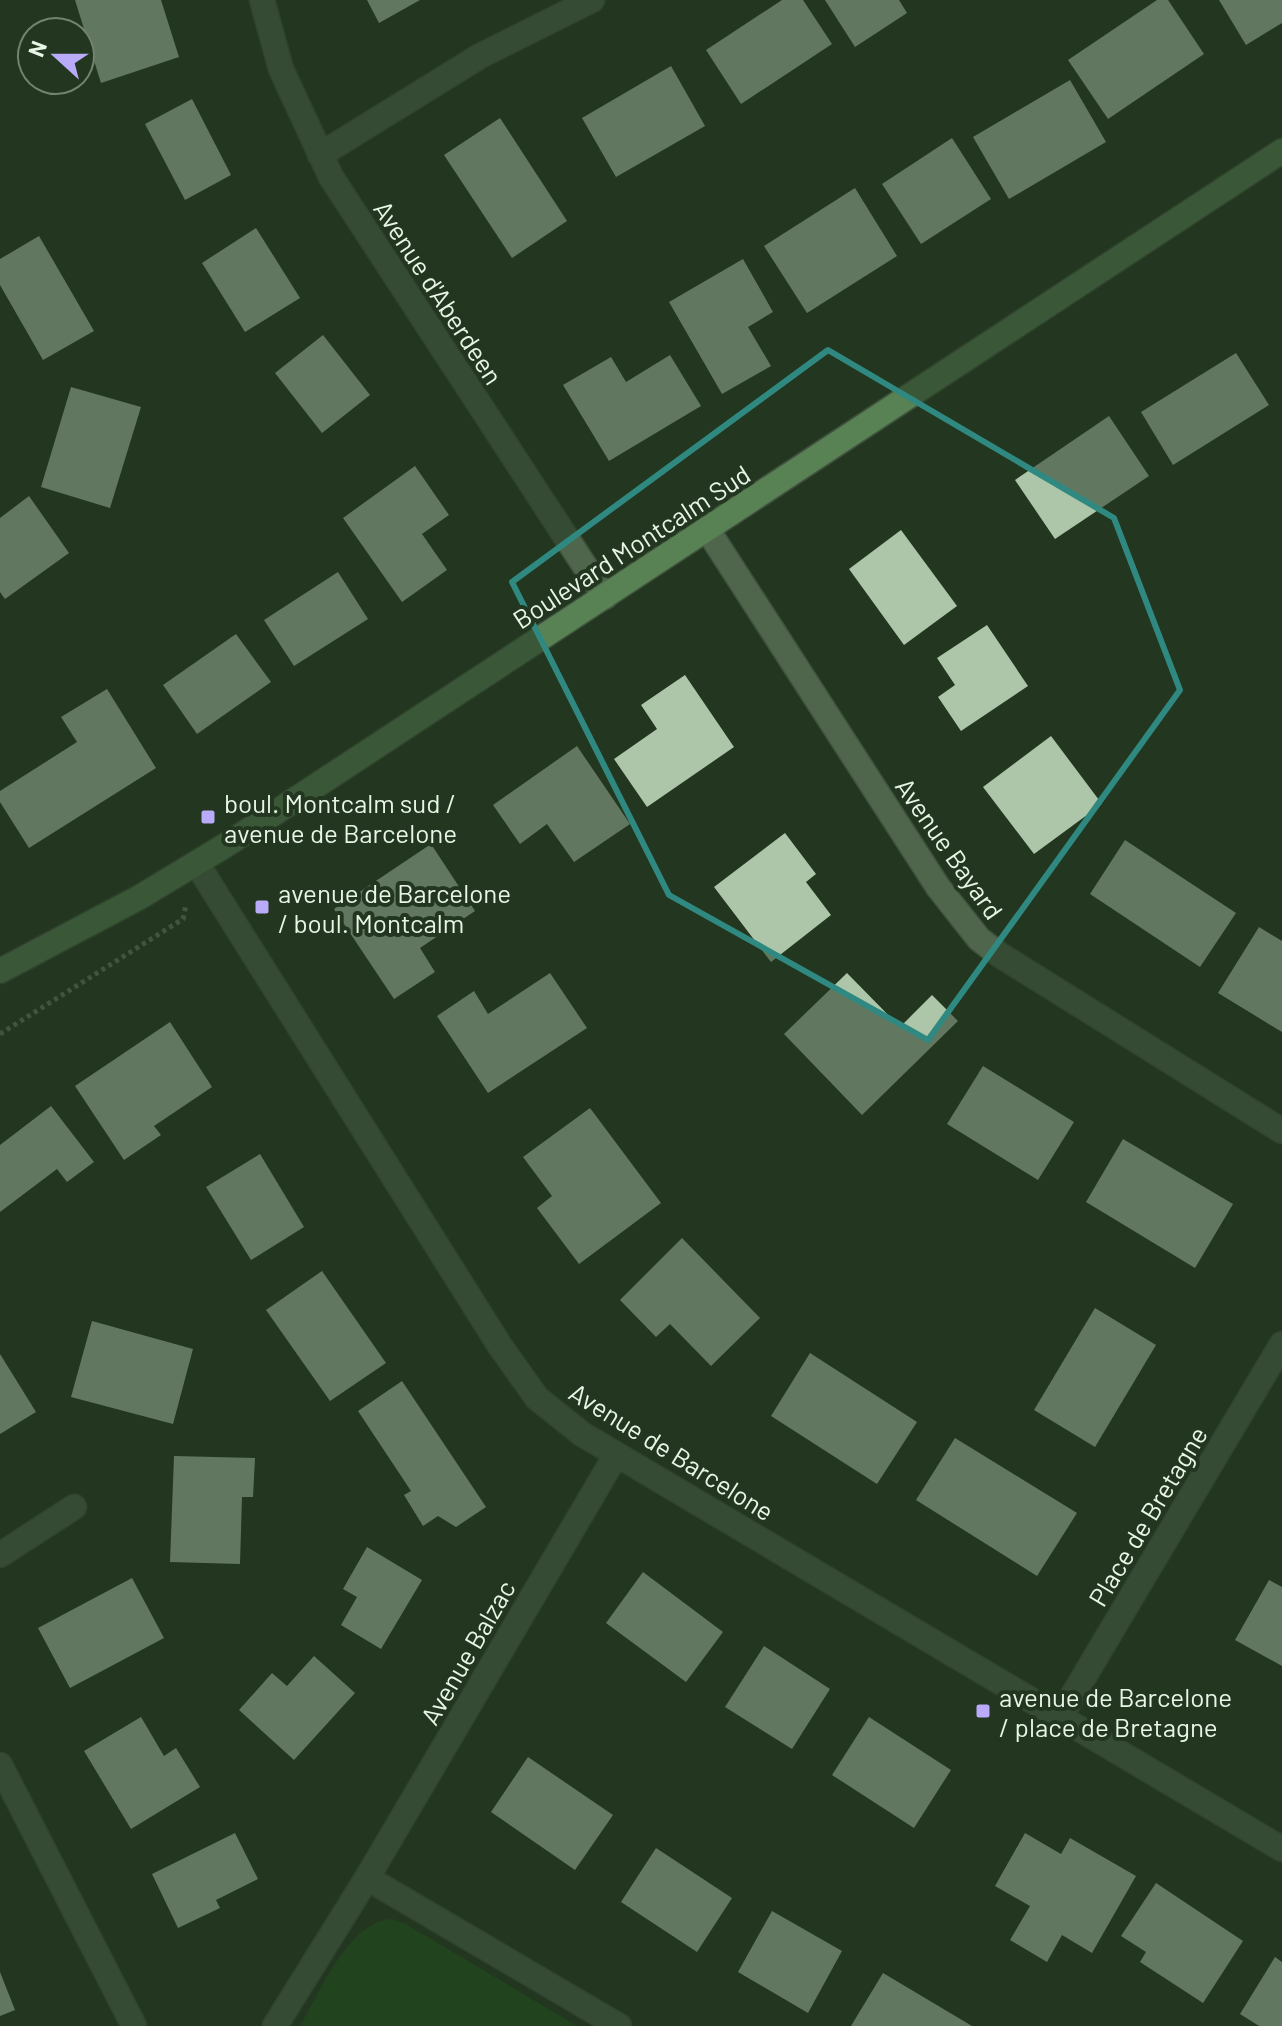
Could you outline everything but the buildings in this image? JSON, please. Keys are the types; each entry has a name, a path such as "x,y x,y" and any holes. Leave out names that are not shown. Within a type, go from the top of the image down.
{"street":[{"name":"Avenue d'Aberdeen","path":"262,0 281,69 320,155 605,597"},
{"path":"320,155 480,56 592,0"},
{"name":"Boulevard Montcalm Sud","path":"0,971 197,864 1282,151"},
{"name":"Avenue Bayard","path":"707,529 938,887 979,939 1282,1131"},
{"name":"Avenue de Barcelone","path":"197,864 521,1377 558,1417 616,1455 1282,1849"},
{"name":"Place de Bretagne","path":"1060,1717 1282,1344"},
{"name":"Avenue Balzac","path":"275,2026 367,1878 616,1455"},
{"path":"0,1555 74,1507"},
{"path":"0,1765 134,2026"},
{"path":"367,1878 619,2026"}],"path":[{"path":"0,1034 183,919"}],"highlighted area":[{"path":"828,350 1114,518 1180,690 928,1040 669,895 512,582"}],"green space":[{"path":"390,1919 404,1923 577,2026 300,2026 326,1978 348,1946 375,1924"}],"place":[{"name":"boul. Montcalm sud / avenue de Barcelone","path":"208,817"},
{"name":"avenue de Barcelone / boul. Montcalm","path":"262,907"},
{"name":"avenue de Barcelone / place de Bretagne","path":"983,1711"}]}
